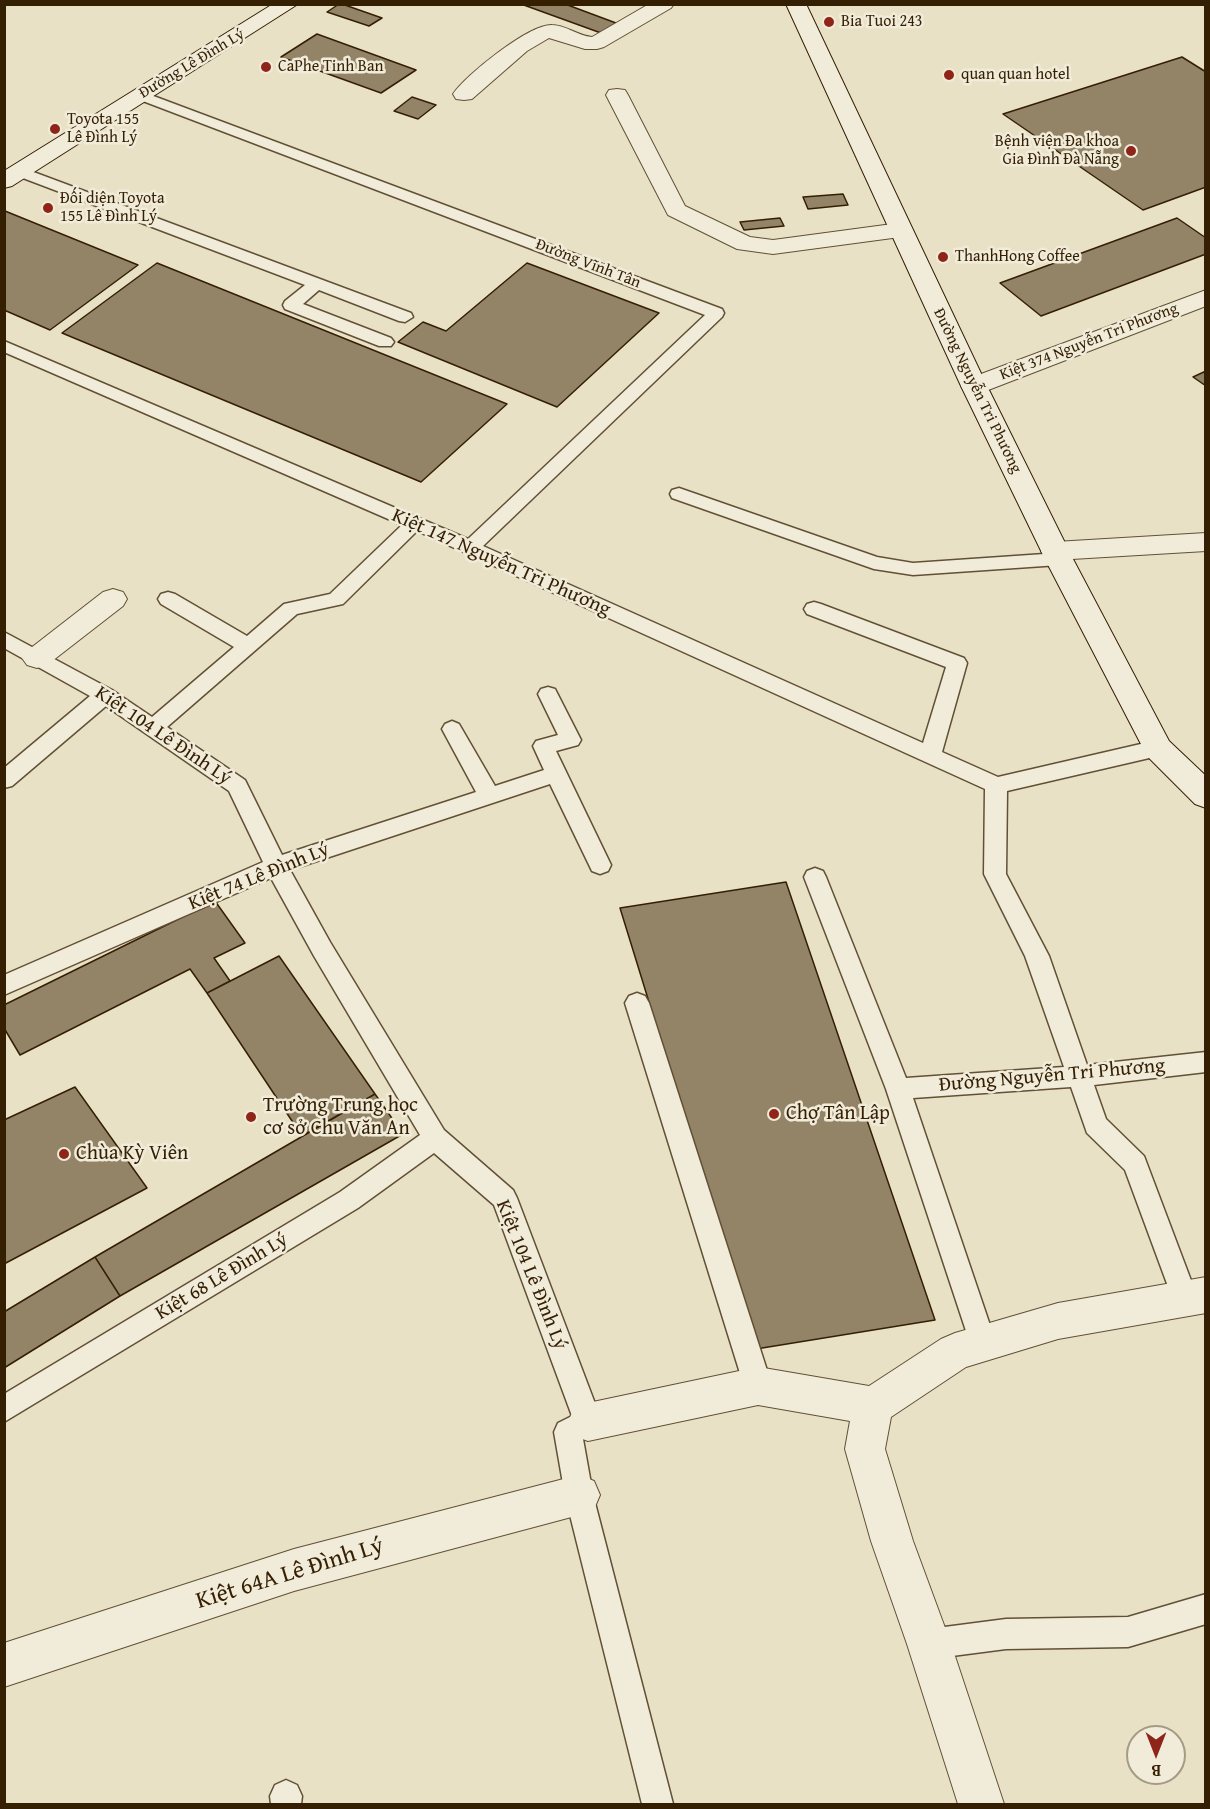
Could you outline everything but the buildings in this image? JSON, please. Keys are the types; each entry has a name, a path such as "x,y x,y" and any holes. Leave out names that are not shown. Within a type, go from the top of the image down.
{"street":[{"name":"Đường Lê Đình Lý","path":"12,176 288,4"},
{"path":"464,94 536,34 553,31 584,44 597,43 664,4"},
{"name":"Đường Nguyễn Tri Phương","path":"796,4 900,230 1057,555 1158,748 1206,795"},
{"path":"617,95 676,210 745,244 773,247 900,230"},
{"name":"Kiệt 374 Nguyễn Tri Phương","path":"974,386 1206,297"},
{"path":"1057,555 1206,542"},
{"path":"37,658 113,599"},
{"path":"588,1422 758,1386 873,1406 955,1352 1058,1322 1195,1297"},
{"path":"873,1406 865,1449 892,1541 930,1644 981,1804"},
{"name":"Kiệt 64A Lê Đình Lý","path":"4,1665 294,1570 579,1495"}],"lane":[{"name":"Đường Vĩnh Tân","path":"140,95 716,313 469,549"},
{"path":"12,176 318,283 405,317"},
{"path":"318,283 291,305 385,342"},
{"name":"Kiệt 147 Nguyễn Tri Phương","path":"4,346 415,523 996,785"},
{"path":"679,495 874,563 914,569 1057,555"},
{"path":"153,728 291,609 336,599 415,523"},
{"path":"168,600 248,646"},
{"path":"814,609 957,663 930,756"},
{"name":"Kiệt 104 Lê Đình Lý","path":"4,639 105,695 237,786 276,866 321,949 435,1138 504,1198 588,1422"},
{"path":"548,694 571,740 543,746 600,865"},
{"path":"4,780 105,695"},
{"path":"452,729 490,797"},
{"path":"1158,748 996,785 995,874 1037,956 1096,1125 1135,1164 1195,1297"},
{"name":"Kiệt 74 Lê Đình Lý","path":"4,986 276,866 556,774"},
{"path":"816,877 898,1089 983,1343"},
{"path":"637,1003 758,1386"},
{"name":"Đường Nguyễn Tri Phương","path":"898,1089 1079,1076 1206,1062"},
{"name":"Kiệt 68 Lê Đình Lý","path":"4,1409 350,1200 435,1138"},
{"path":"588,1422 568,1432 579,1495 658,1804"},
{"path":"930,1644 1006,1634 1128,1632 1206,1610"}],"place":[{"name":"Bia Tuoi 243","path":"829,22"},
{"name":"CaPhe Tinh Ban","path":"266,67"},
{"name":"quan quan hotel","path":"949,75"},
{"name":"Toyota 155 Lê Đình Lý","path":"55,129"},
{"name":"Bệnh viện Đa khoa Gia Đình Đà Nẵng","path":"1131,151"},
{"name":"Đối diện Toyota 155 Lê Đình Lý","path":"48,208"},
{"name":"ThanhHong Coffee","path":"943,257"},
{"name":"Chợ Tân Lập","path":"774,1114"},
{"name":"Trường Trung học cơ sở Chu Văn An","path":"251,1117"},
{"name":"Chùa Kỳ Viên","path":"64,1154"}]}
